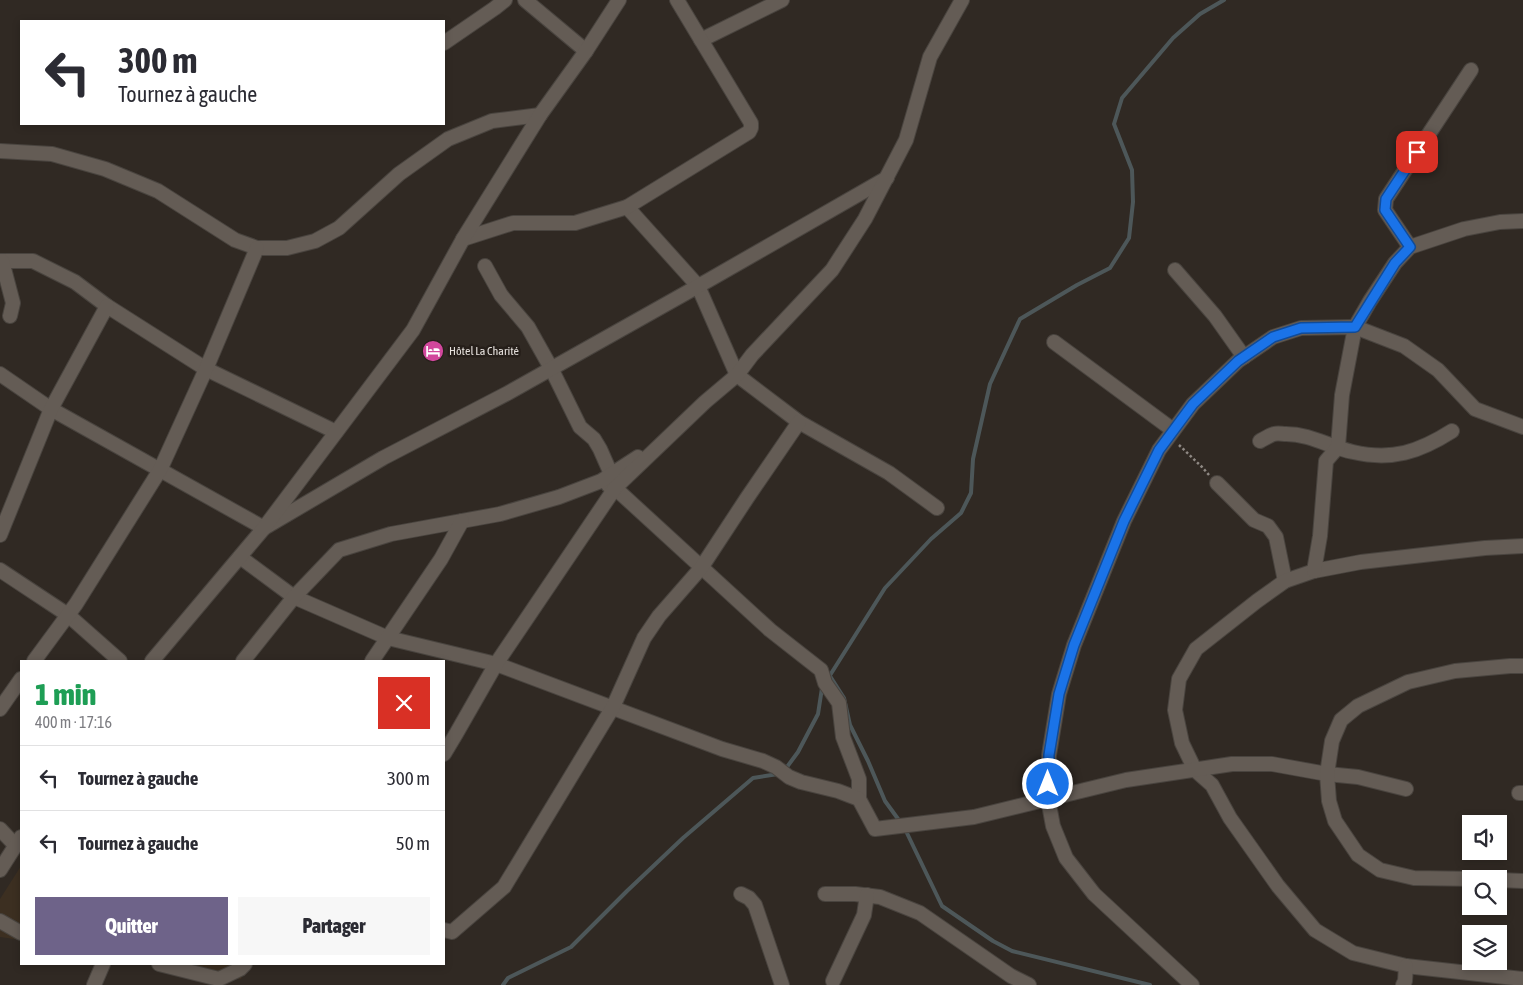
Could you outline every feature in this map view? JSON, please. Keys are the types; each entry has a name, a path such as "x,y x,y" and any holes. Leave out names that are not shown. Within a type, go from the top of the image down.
{"street":[{"path":"445,42 505,0"},
{"path":"525,0 586,51"},
{"path":"153,660 264,528 413,330 463,239 540,115 586,51 619,0"},
{"path":"463,239 513,222 575,223 626,207 749,132 751,124 677,0"},
{"path":"701,40 782,0"},
{"path":"445,752 496,664 615,488 704,402 737,375 752,355 832,270 865,219 906,140 930,57 962,0"},
{"path":"1410,247 1385,210 1386,199 1471,70"},
{"path":"0,151 52,154 105,169 158,191 235,240 257,248 287,248 315,241 339,228 399,174 448,139 492,121 540,115"},
{"path":"264,528 383,458 552,368 887,178"},
{"path":"626,207 698,286 737,375 800,422 889,473 937,508"},
{"path":"1314,571 1320,536 1326,461 1338,447 1342,395 1355,327 1395,263 1410,247 1464,229 1500,222 1523,221"},
{"path":"35,660 76,604 160,470 206,369 257,248"},
{"path":"10,316 13,302 1,261 33,261 75,282 107,306 206,369 336,432"},
{"path":"485,266 501,295 528,327 552,368 580,427 594,439 600,449 606,478 770,630 821,670 826,683 838,703 843,737 858,779 859,799 875,829 974,817 1126,780 1232,764 1272,764 1327,774 1358,777 1406,789"},
{"path":"1175,270 1215,316 1244,357"},
{"path":"0,535 52,409 107,306"},
{"path":"1192,985 1094,894 1066,858 1053,826 1048,799 1049,755 1059,694 1074,645 1124,521 1159,450 1193,404 1238,361 1273,337 1301,328 1355,327 1404,346 1438,370 1475,409 1523,427"},
{"path":"1054,342 1172,433"},
{"path":"0,374 52,409 264,528"},
{"path":"445,930 452,932 504,888 613,707 644,638 659,616 701,568 800,422"},
{"path":"1260,441 1274,434 1293,434 1314,438 1353,452 1376,455 1401,455 1422,447 1452,431"},
{"path":"244,660 294,597 339,550 391,534 500,514 559,497 606,478 660,444"},
{"path":"1217,483 1254,520 1268,526 1276,537 1285,581"},
{"path":"373,660 441,559 462,521"},
{"path":"1523,546 1485,548 1361,562 1314,571 1285,581 1256,601 1196,650 1179,679 1175,710 1182,743 1195,770 1212,784 1230,818 1278,886 1315,930 1352,953 1406,966 1523,979"},
{"path":"240,556 294,597 388,638 496,664 722,749 763,761 801,782 838,791 859,799"},
{"path":"0,570 68,615 119,660"},
{"path":"1462,879 1414,878 1380,870 1358,855 1335,822 1329,801 1327,774 1332,741 1341,720 1358,706 1408,682 1455,671 1523,666"},
{"path":"0,709 20,679"},
{"path":"0,830 18,841 0,870"},
{"path":"1507,880 1523,881"},
{"path":"741,894 749,898 755,905 782,985"},
{"path":"825,894 880,897 920,913 1010,976 1029,985"},
{"path":"833,980 864,916 867,895"},
{"path":"0,921 20,932"},
{"path":"94,985 104,965"},
{"path":"162,965 218,982 244,965"},
{"path":"1403,985 1406,966"}],"path":[{"path":"1172,433 1217,483"}],"shaded area":[{"path":"20,868 20,940 0,937 0,899"},
{"path":"158,965 247,965 241,979"}],"waterway":[{"path":"827,680 885,588 931,539 961,513 971,493 973,459 990,384 1020,319 1110,268 1129,238 1133,202 1132,170 1114,124 1122,98 1173,38 1200,14 1224,0"},
{"path":"830,676 844,698 850,725 885,801 901,823"},
{"path":"784,771 798,752 818,714 823,686"},
{"path":"503,985 508,978 571,947 683,838 753,778 778,774"},
{"path":"905,829 942,906 993,941 1012,951 1150,985"}],"place":[{"name":"Hôtel La Charité","path":"433,351"}],"route":[{"path":"1048,784 1049,755 1059,694 1074,645 1124,521 1159,450 1193,404 1238,361 1273,337 1301,328 1355,327 1395,263 1410,247 1385,210 1386,199 1417,152"}]}
